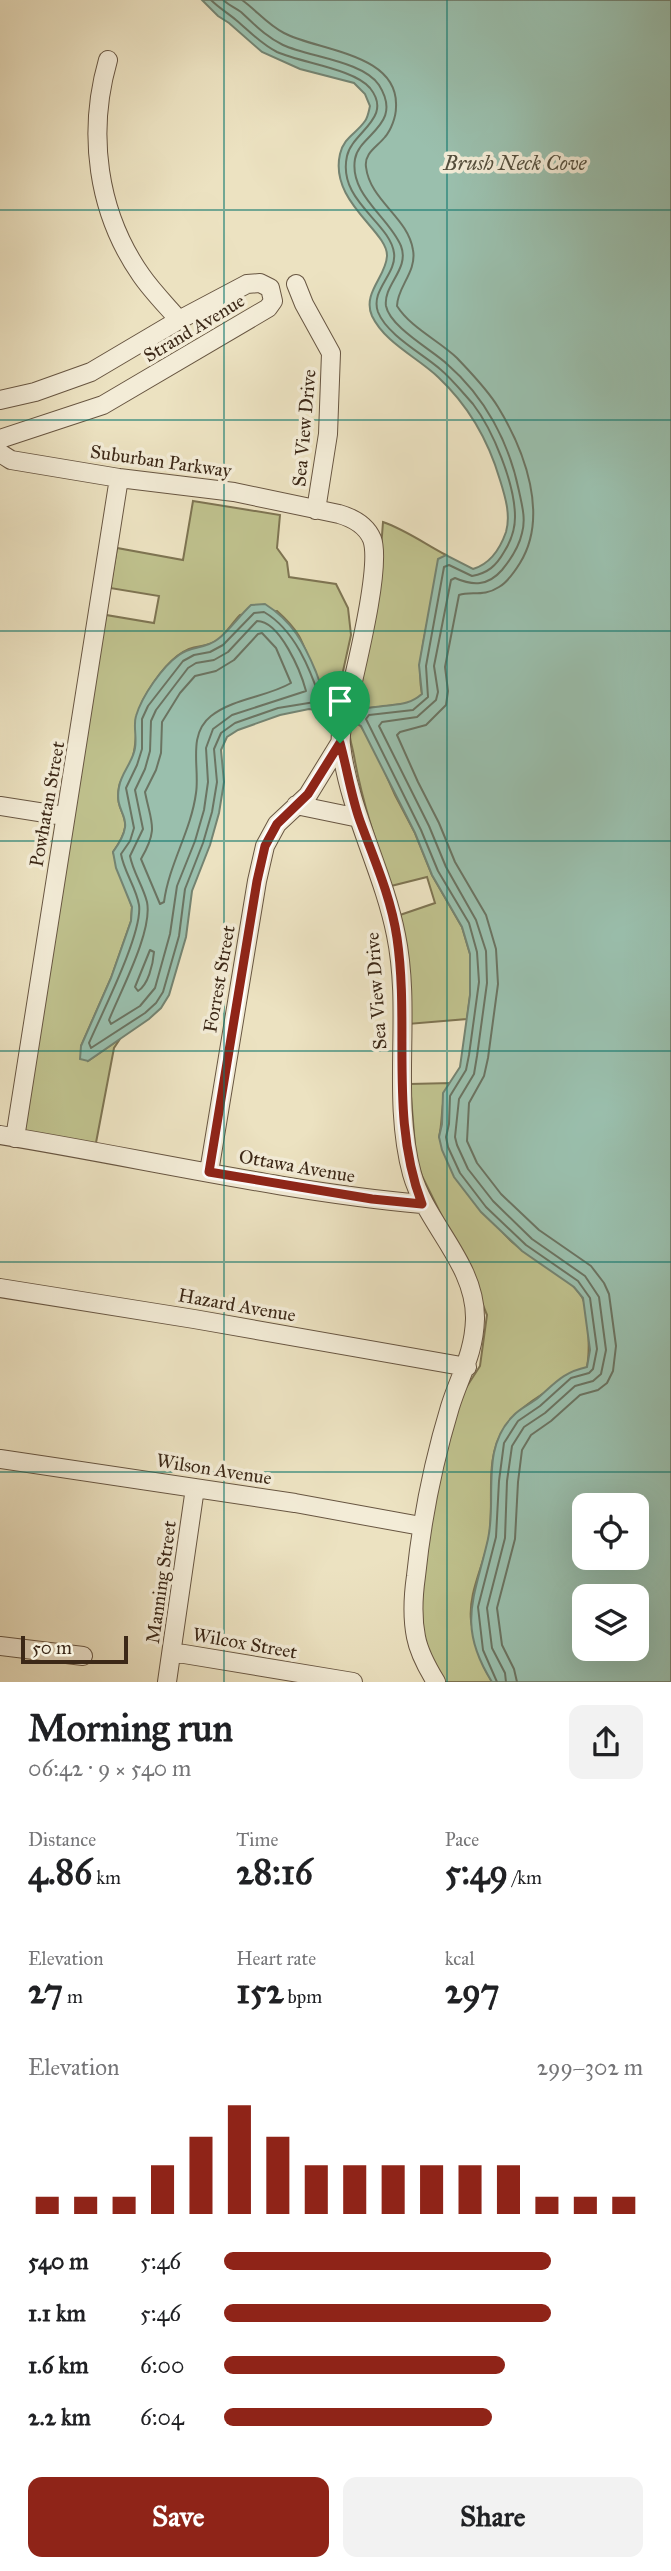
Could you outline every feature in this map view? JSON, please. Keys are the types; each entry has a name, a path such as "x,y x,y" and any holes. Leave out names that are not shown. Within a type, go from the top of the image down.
{"street":[{"path":"108,60 97,119 98,165 108,209 142,278 179,320"},
{"name":"Strand Avenue","path":"0,400 36,392 91,372 247,284 260,283 270,288 273,300 268,309 103,405 0,439"},
{"name":"Sea View Drive","path":"296,284 331,353 328,434 316,510 352,518 368,532 374,549 365,625 342,734 359,818 378,866 397,936 404,1122 411,1171 422,1204 433,1216 472,1293 475,1315 475,1336 467,1367 446,1421 421,1526 413,1611 417,1640 436,1682"},
{"name":"Suburban Parkway","path":"0,453 11,460 119,478 234,492 316,510"},
{"name":"Powhatan Street","path":"8,1136 76,760 119,478"},
{"name":"Forrest Street","path":"209,1172 265,846 277,824 318,781 342,734"},
{"path":"296,805 359,818"},
{"path":"0,806 64,816"},
{"name":"Ottawa Avenue","path":"8,1136 106,1156 372,1199 422,1204"},
{"name":"Hazard Avenue","path":"0,1288 467,1367"},
{"name":"Wilson Avenue","path":"0,1459 421,1526"},
{"name":"Manning Street","path":"167,1682 195,1488"},
{"path":"0,1646 83,1656"},
{"name":"Wilcox Street","path":"172,1652 353,1682"}],"shaded area":[{"path":"193,501 280,515 277,548 287,562 289,577 336,584 348,608 351,635 336,703 319,683 297,632 277,611 240,615 219,639 182,653 157,678 140,707 133,755 119,787 119,805 125,823 121,840 113,852 132,907 131,921 111,978 81,1046 88,1061 120,1039 114,1048 95,1148 17,1133 106,615 154,623 159,596 110,588 117,548 183,560"},
{"path":"383,522 446,555 426,626 420,679 422,694 412,703 362,709 365,696 360,690 380,562"},
{"path":"350,719 361,726 377,754 432,875 462,927 470,954 472,981 467,1019 408,1024 397,916 435,903 427,877 391,886 361,789 350,738"},
{"path":"451,1083 443,1102 439,1137 482,1204 510,1240 577,1290 584,1303 588,1331 587,1367 521,1409 505,1427 494,1452 489,1537 474,1589 471,1610 476,1645 492,1682 435,1682 422,1658 420,1526 462,1394 480,1366 487,1315 416,1158 410,1084"}],"water":[{"name":"Brush Neck Cove","path":"202,0 671,0 671,1682 492,1682 474,1644 472,1611 488,1539 496,1443 516,1413 561,1378 587,1367 590,1350 583,1298 574,1287 522,1251 481,1212 454,1177 442,1150 439,1137 443,1093 460,1067 470,995 470,954 462,927 432,875 415,833 361,726 336,713 309,709 280,715 238,730 227,737 221,750 224,782 219,813 192,891 186,937 169,995 161,1008 149,1019 88,1061 80,1059 81,1046 111,978 131,921 132,907 116,868 113,852 121,840 125,823 118,797 122,777 134,753 136,716 153,682 184,652 218,639 251,605 265,604 283,618 296,634 323,690 335,704 348,708 363,708 413,700 422,694 419,665 438,559 446,555 473,569 479,567 497,550 507,526 508,512 495,465 476,424 449,388 385,334 372,316 370,300 386,264 385,246 350,201 339,171 342,148 368,116 370,106 365,94 354,83 300,69 262,52"}],"route":[{"path":"340,743 359,818 378,866 397,936 405,1139 411,1171 422,1204 372,1199 209,1172 220,1093 265,846 277,824 318,781 340,743"}]}
